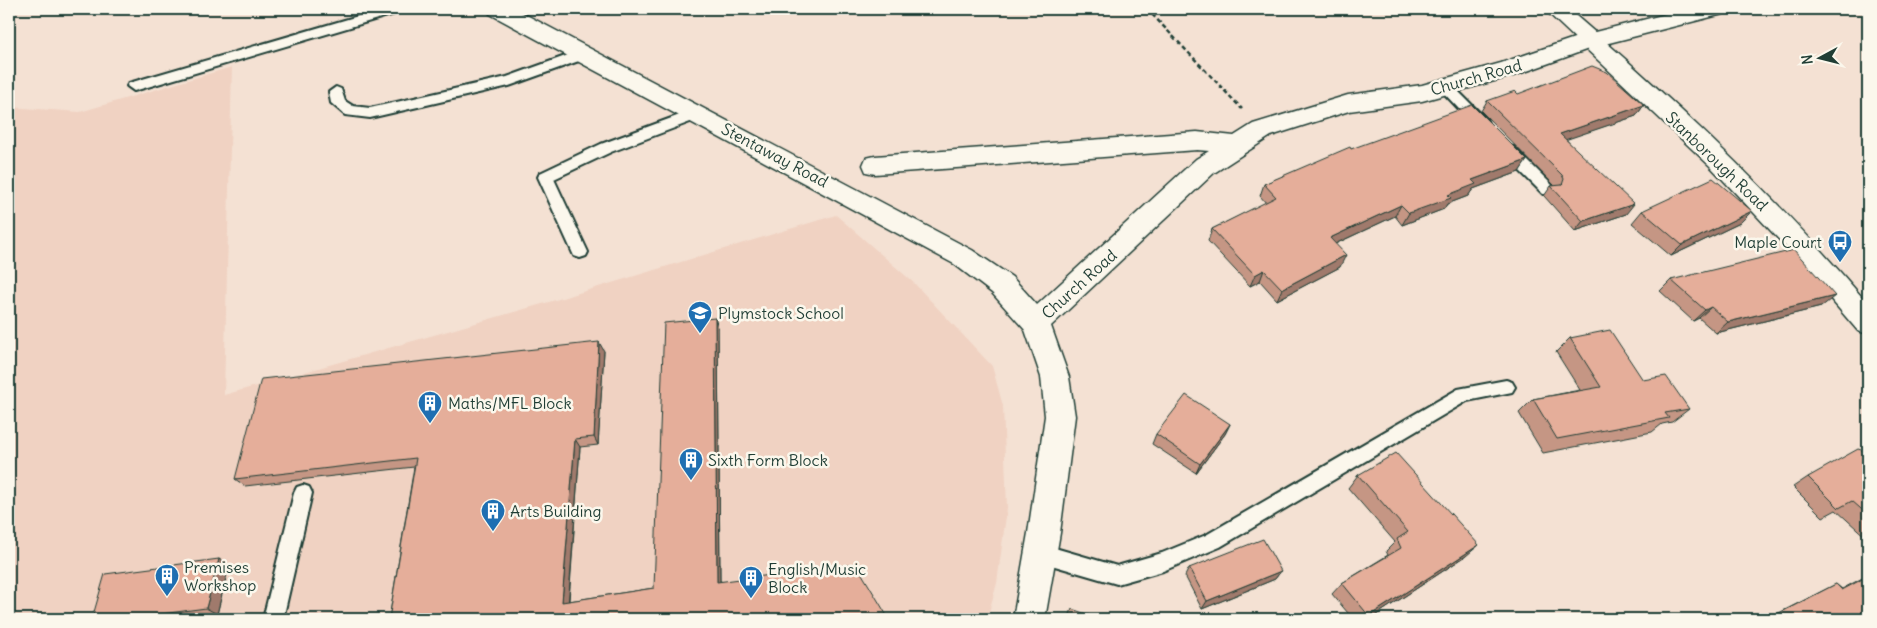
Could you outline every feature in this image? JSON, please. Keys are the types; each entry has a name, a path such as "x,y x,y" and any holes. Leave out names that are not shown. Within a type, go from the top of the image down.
{"street":[{"name":"Stanborough Road","path":"1556,9 1725,166 1779,222 1868,323"},
{"name":"Church Road","path":"1029,619 1041,553 1060,416 1052,368 1047,349 1036,324 1204,166 1262,130 1348,103 1422,93 1508,69 1591,40 1715,9"},
{"name":"Stentaway Road","path":"511,11 696,114 963,257 1002,285 1036,324"},
{"path":"876,165 1197,141 1238,145"}],"lane":[{"path":"134,86 396,9"},
{"path":"336,92 338,103 350,111 370,113 509,81 586,54"},
{"path":"1445,86 1548,190"},
{"path":"580,252 546,177 606,148 696,114"},
{"path":"1041,553 1117,576 1163,562 1213,541 1464,394 1506,387"},
{"path":"273,619 303,493"}],"path":[{"path":"1147,9 1262,130"}],"shaded area":[{"name":"Plymstock School","path":"232,67 224,395 549,302 836,215 914,283 992,366 1003,406 1007,508 997,583 987,619 9,619 9,107 80,112"}],"building":[{"path":"1592,66 1607,72 1644,105 1560,134 1634,204 1583,221 1551,186 1562,185 1564,179 1562,175 1487,101 1515,91 1518,94"},
{"path":"1472,105 1527,160 1472,180 1476,184 1448,195 1451,198 1409,213 1401,205 1330,238 1346,255 1282,289 1264,270 1255,275 1212,229 1276,197 1264,184 1350,147 1351,149"},
{"path":"1713,178 1752,211 1682,245 1642,211"},
{"path":"1794,250 1835,296 1728,322 1711,307 1705,310 1671,280"},
{"path":"715,318 717,582 856,564 889,619 389,619 416,458 235,479 261,379 599,342 594,437 575,439 562,602 654,588 664,323"},
{"path":"1610,330 1643,380 1666,376 1689,409 1665,413 1669,418 1557,439 1533,399 1601,387 1570,338"},
{"path":"1186,395 1230,424 1200,464 1156,434"},
{"path":"1858,449 1868,452 1868,515 1852,501 1839,508 1808,477"},
{"path":"1396,453 1479,545 1369,616 1342,583 1401,548 1397,539 1408,532 1358,475"},
{"path":"1263,539 1281,571 1207,601 1189,568"},
{"name":"Premises Workshop","path":"219,559 206,608 124,619 92,619 105,574"},
{"path":"1868,576 1868,619 1768,619 1836,584 1842,590"},
{"path":"1072,609 1100,619 1068,619"}],"place":[{"name":"Maple Court","path":"1840,263"},
{"name":"Plymstock School","path":"700,334"},
{"name":"Maths/MFL Block","path":"430,424"},
{"name":"Sixth Form Block","path":"691,481"},
{"name":"Arts Building","path":"493,532"},
{"name":"Premises Workshop","path":"167,597"},
{"name":"English/Music Block","path":"751,599"}]}
